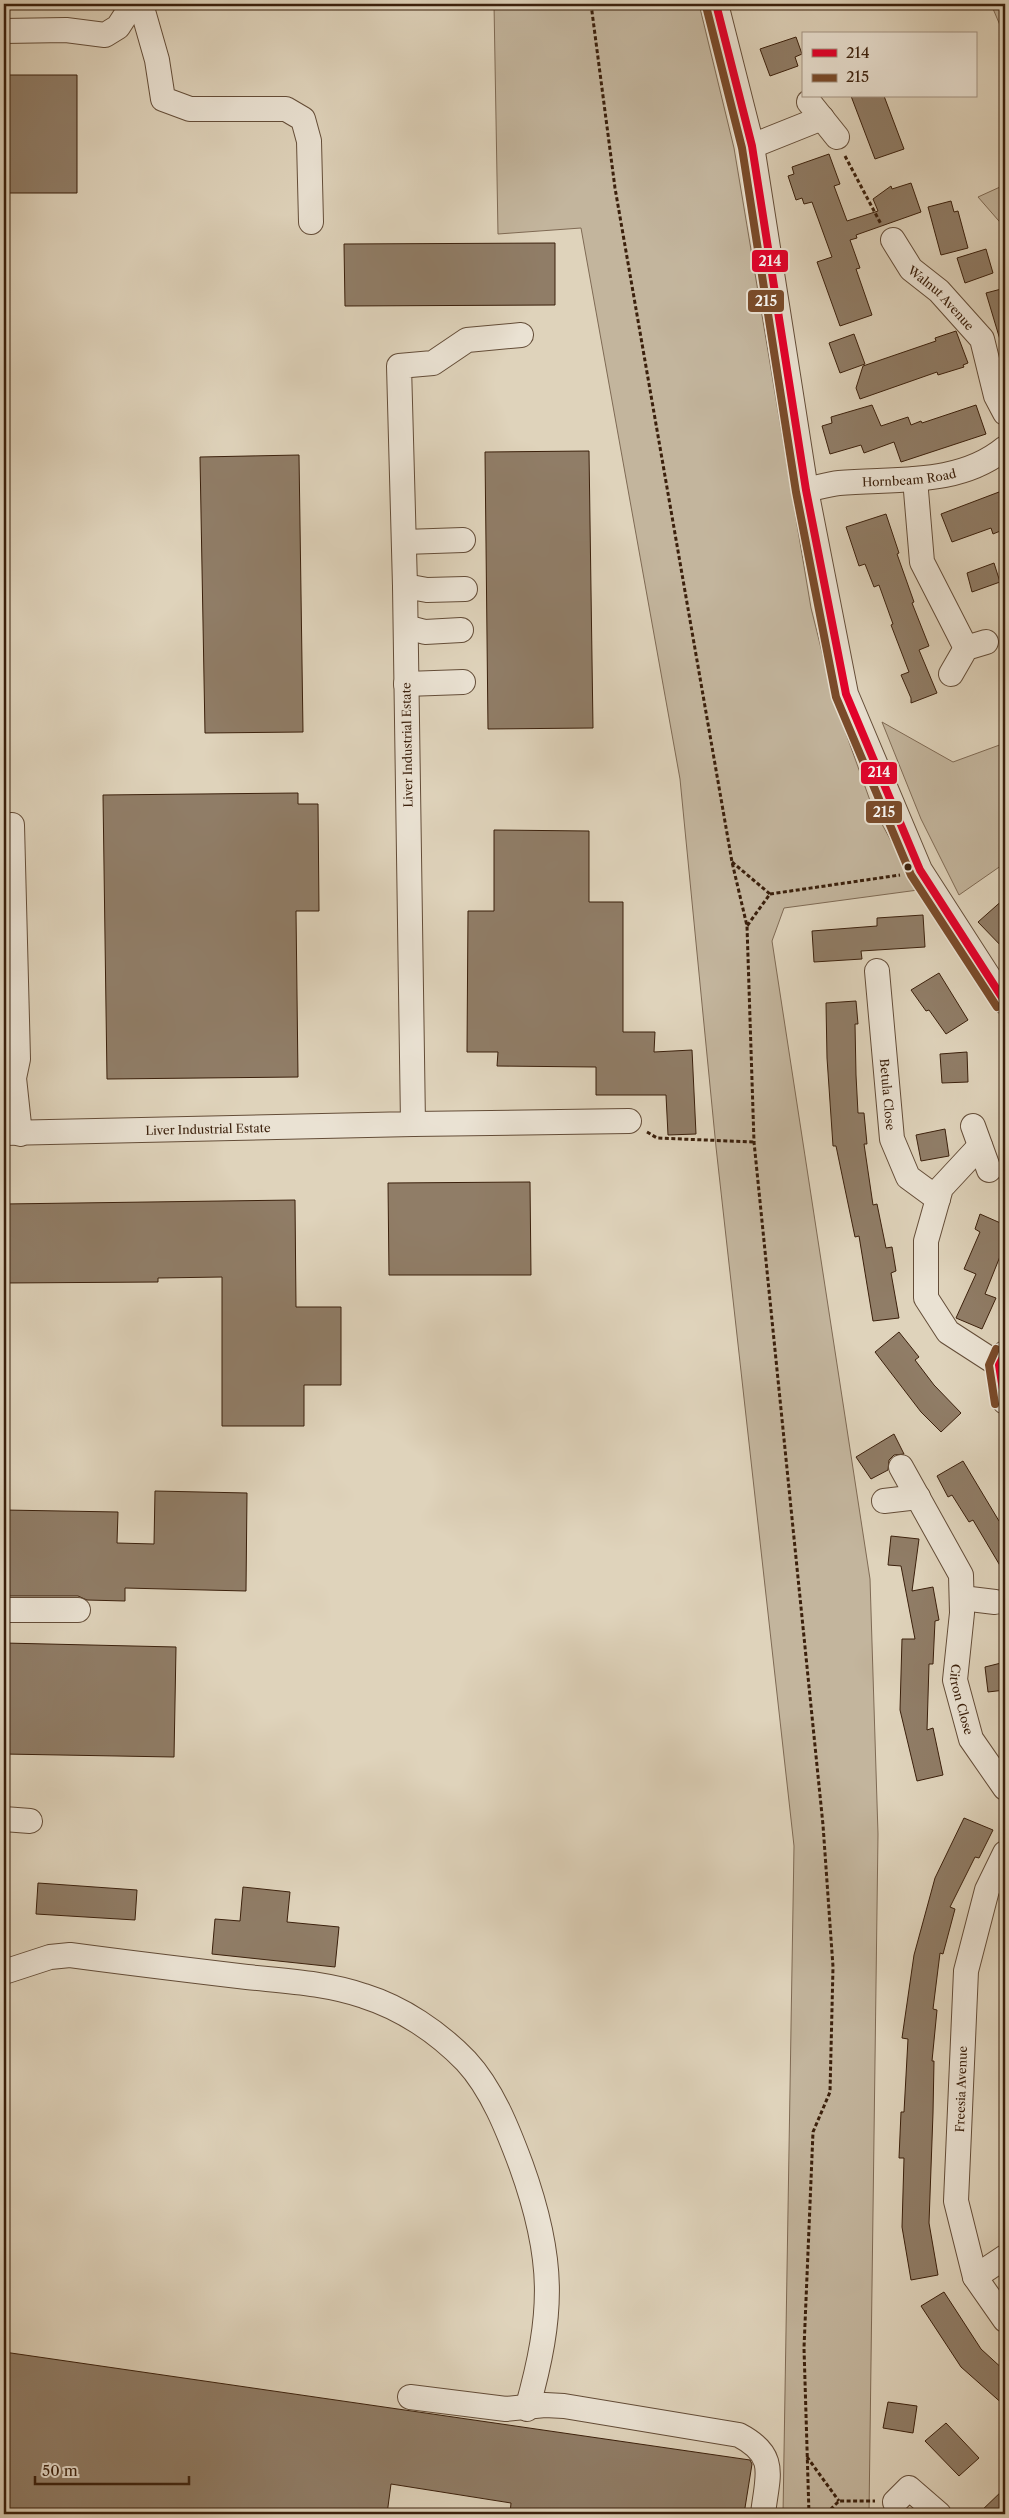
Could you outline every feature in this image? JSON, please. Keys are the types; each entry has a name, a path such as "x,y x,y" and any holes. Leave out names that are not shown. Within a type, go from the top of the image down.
{"street":[{"path":"4,31 66,30 105,35 118,27 132,4"},
{"path":"141,4 157,60 163,99 190,109 286,109 303,119 309,141 311,222"},
{"path":"716,4 752,146 806,490 846,694 920,870 1001,987"},
{"path":"752,146 816,110 837,137"},
{"name":"Walnut Avenue","path":"893,240 911,269 939,291 982,339 996,396 1005,413"},
{"name":"Liver Industrial Estate","path":"413,1124 406,627 399,366 433,363 467,340 521,335"},
{"name":"Hornbeam Road","path":"806,490 837,483 915,479 964,472 1005,448"},
{"path":"915,479 922,562 976,645 951,674"},
{"path":"404,542 463,540"},
{"path":"405,586 427,590 465,589"},
{"path":"406,627 425,632 461,630"},
{"path":"406,684 463,682"},
{"path":"12,825 18,1059 14,1078 12,1133"},
{"name":"Betula Close","path":"877,971 892,1139 908,1177 938,1199"},
{"name":"Liver Industrial Estate","path":"12,1133 629,1121"},
{"path":"989,1170 976,1136 941,1188 926,1242 926,1298 948,1332 1002,1359 1005,1402"},
{"name":"Citron Close","path":"901,1466 961,1575 962,1598 956,1680 971,1739 1005,1788"},
{"path":"884,1501 918,1497"},
{"path":"962,1598 995,1602"},
{"path":"4,1610 78,1610"},
{"path":"4,1819 30,1821"},
{"name":"Freesia Avenue","path":"1005,1853 987,1890 966,1971 956,2200 975,2277 1005,2320"},
{"path":"4,1972 50,1957 70,1955 314,1985 364,1996 406,2015 447,2042 468,2063 490,2096 509,2132 534,2201 545,2247 548,2314 536,2378 527,2408"},
{"path":"975,2277 1005,2257"},
{"path":"410,2397 506,2409 546,2405 564,2406 739,2435 751,2442 766,2456 768,2466 763,2514"},
{"path":"895,2502 909,2488 939,2514"}],"path":[{"path":"591,4 615,188 732,862 747,926 754,1142 823,1825 833,1967 830,2092 813,2132 804,2348 808,2514"},
{"path":"837,137 885,233 893,240"},
{"path":"732,862 770,894"},
{"path":"747,926 770,894 920,870"},
{"path":"629,1121 657,1138 754,1142"},
{"path":"807,2456 839,2501"},
{"path":"826,2514 839,2501 895,2502"}],"shaded area":[{"path":"494,4 699,4 734,148 811,608 834,700 872,806 918,890 784,908 772,941 870,1579 878,1834 869,2514 783,2514 794,1846 716,1147 680,779 581,228 498,234"},
{"path":"991,4 1005,4 1005,37"},
{"path":"1005,175 1005,228 978,197 1000,187"},
{"path":"882,722 953,762 1005,743 1005,863 959,895 921,819"}],"building":[{"path":"796,37 802,54 795,57 798,66 770,76 760,49"},
{"path":"4,75 77,75 77,193 4,193"},
{"path":"852,98 885,98 904,149 875,159"},
{"path":"829,154 840,184 834,186 847,221 878,211 873,199 891,186 892,189 911,183 921,212 856,235 857,238 850,240 860,268 856,269 872,315 840,326 817,262 832,257 812,202 804,204 802,198 796,200 788,176 794,174 792,167"},
{"path":"951,201 954,212 958,211 968,248 941,255 928,207"},
{"path":"555,243 555,305 345,306 344,244"},
{"path":"986,249 993,273 965,283 957,258"},
{"path":"1005,288 1005,342 1001,343 986,293"},
{"path":"956,331 968,363 963,365 964,367 938,375 937,372 860,399 856,388 863,366 936,341 935,338"},
{"path":"854,334 865,364 840,373 829,343"},
{"path":"872,405 881,426 908,417 911,425 921,421 922,423 976,405 986,434 901,462 894,442 864,453 861,445 830,454 822,426 832,423 831,417"},
{"path":"589,451 593,728 488,729 485,452"},
{"path":"299,455 303,732 205,733 200,457"},
{"path":"999,492 1001,497 1005,495 1005,529 993,534 991,528 952,542 941,514"},
{"path":"886,514 899,553 897,554 914,602 912,603 929,646 919,650 937,693 911,703 911,698 901,675 909,672 891,625 893,624 879,585 874,587 865,564 859,566 846,527"},
{"path":"994,563 1000,582 972,592 967,573"},
{"path":"298,793 298,804 318,804 319,911 296,911 298,1077 107,1079 103,795"},
{"path":"494,830 589,831 589,902 623,902 623,1032 655,1032 654,1052 692,1050 696,1134 668,1135 666,1095 596,1095 596,1067 497,1066 498,1052 467,1052 468,911 494,911"},
{"path":"1005,898 1005,950 978,922"},
{"path":"923,915 925,947 861,951 862,959 814,962 812,931 877,926 877,918"},
{"path":"939,973 968,1020 946,1034 929,1010 926,1011 911,990"},
{"path":"856,1001 858,1024 855,1024 858,1113 864,1113 867,1144 864,1144 873,1205 877,1204 886,1248 892,1247 896,1271 891,1273 899,1318 873,1321 859,1236 855,1237 836,1146 833,1146 827,1058 826,1003"},
{"path":"967,1052 968,1082 942,1083 940,1054"},
{"path":"945,1129 949,1156 921,1161 916,1135"},
{"path":"530,1182 531,1275 389,1275 388,1183"},
{"path":"295,1200 296,1307 341,1307 341,1385 304,1385 304,1426 222,1426 222,1277 158,1278 158,1282 4,1283 4,1204"},
{"path":"980,1214 1005,1225 1000,1237 1005,1240 1005,1244 985,1294 996,1298 982,1329 956,1318 976,1274 964,1269 980,1232 975,1229"},
{"path":"899,1332 919,1357 915,1360 934,1385 961,1413 941,1432 921,1412 875,1352"},
{"path":"894,1434 904,1454 894,1455 889,1460 888,1470 871,1479 856,1457"},
{"path":"963,1461 999,1521 1005,1518 1005,1574 973,1520 969,1522 952,1495 948,1497 937,1476"},
{"path":"155,1491 247,1493 246,1591 125,1588 125,1601 87,1600 78,1596 4,1596 4,1510 118,1512 117,1543 154,1544"},
{"path":"891,1536 919,1539 912,1591 933,1587 939,1620 935,1621 933,1664 929,1664 927,1730 933,1728 943,1775 917,1781 900,1710 902,1639 915,1639 901,1566 888,1565"},
{"path":"4,1643 176,1647 174,1757 4,1754"},
{"path":"1005,1662 1005,1690 988,1692 985,1667"},
{"path":"964,1818 993,1830 979,1858 975,1857 950,1907 955,1909 943,1954 940,1953 933,2009 937,2010 932,2061 934,2061 929,2223 938,2275 911,2280 902,2227 904,2158 899,2158 901,2112 904,2112 908,2039 902,2038 914,1955 935,1878"},
{"path":"38,1883 137,1890 135,1920 36,1914"},
{"path":"243,1887 290,1892 287,1922 339,1927 335,1967 212,1954 215,1919 240,1921"},
{"path":"944,2292 981,2349 1005,2371 1005,2406 961,2367 921,2306"},
{"path":"4,2352 750,2460 752,2464 744,2514 510,2514 511,2503 391,2484 387,2514 4,2514"},
{"path":"888,2402 917,2406 913,2433 883,2428"},
{"path":"946,2423 979,2458 959,2476 925,2441"},
{"path":"1005,2488 1005,2514 978,2514"}],"transit line":[{"name":"214","path":"716,4 752,146 806,490 846,694 920,870 1005,1002"},
{"name":"215","path":"706,6 742,148 796,492 836,697 911,875 997,1007"},
{"name":"215","path":"995,1404 989,1365 996,1349"},
{"name":"214","path":"1005,1353 999,1365 1005,1402"}]}
